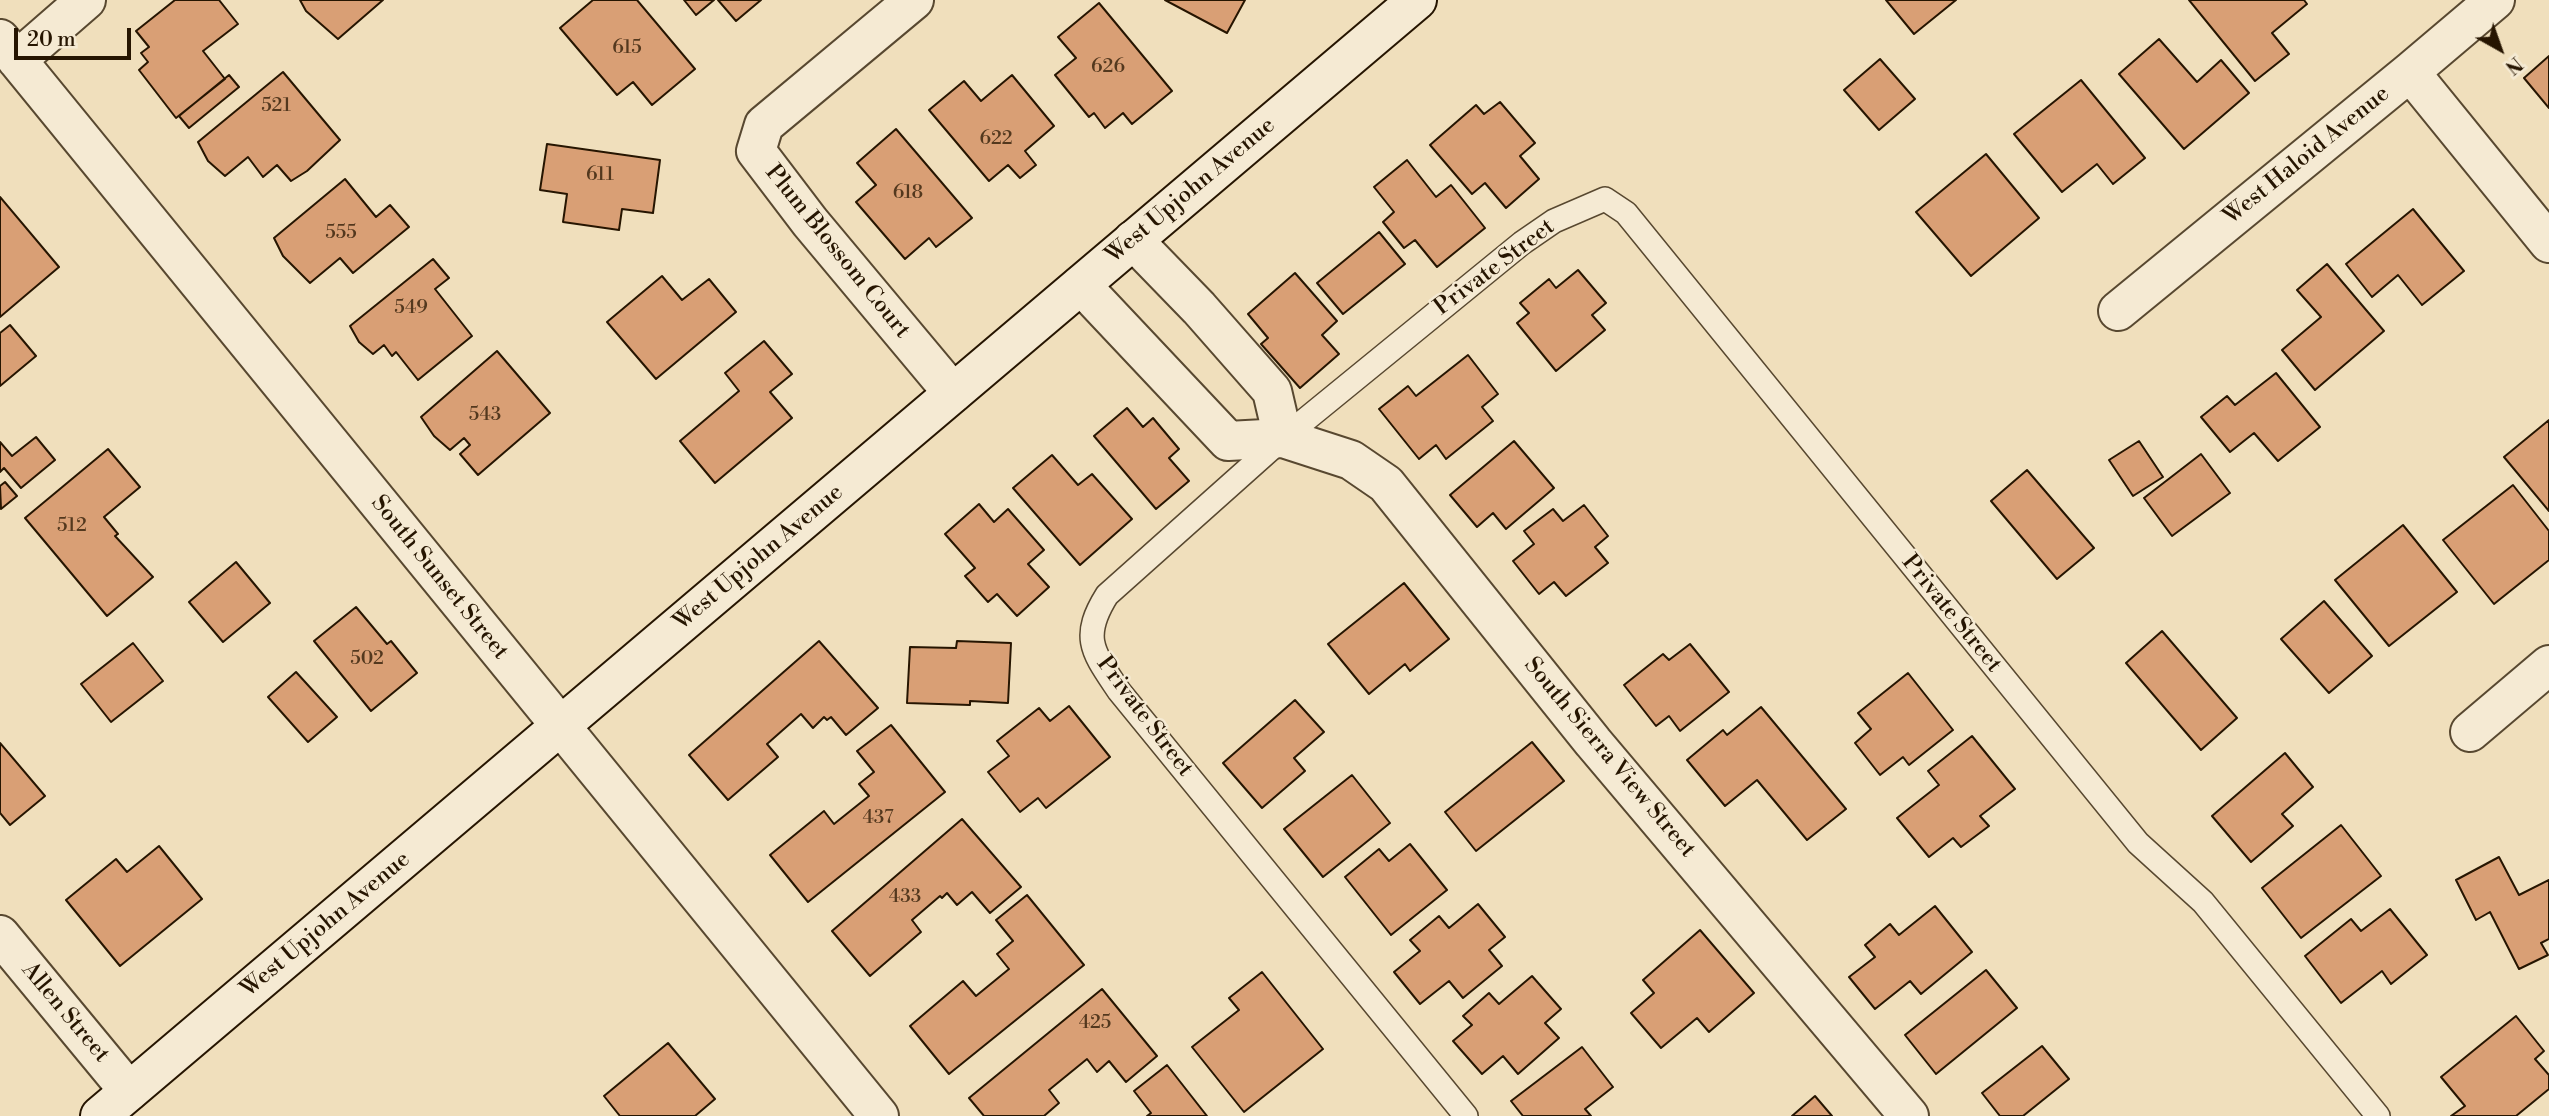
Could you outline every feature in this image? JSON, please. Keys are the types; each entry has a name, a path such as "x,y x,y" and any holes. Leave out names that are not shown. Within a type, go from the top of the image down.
{"street":[{"path":"9,50 86,0"},
{"name":"Plum Blossom Court","path":"914,0 764,125 756,151 810,222 953,393"},
{"name":"West Upjohn Avenue","path":"100,1116 1417,0"},
{"name":"West Haloid Avenue","path":"2118,311 2495,0"},
{"name":"South Sunset Street","path":"9,50 879,1116"},
{"path":"2410,72 2549,243"},
{"path":"1133,240 1199,308 1272,391 1283,438"},
{"name":"South Sierra View Street","path":"1081,285 1228,441 1283,438 1351,460 1386,484 1593,742 1909,1116"},
{"path":"2470,732 2549,665"},
{"name":"Allen Street","path":"0,935 129,1091"}],"lane":[{"name":"Private Street","path":"1466,1116 1119,691 1093,648 1091,633 1095,614 1107,595 1283,438 1522,243 1554,221 1605,199 1626,213 2138,843 2203,902 2378,1116"}],"building":[{"path":"175,0 219,0 238,24 203,51 225,79 176,118 139,70 148,62 141,53 149,47 136,31"},
{"path":"300,0 383,0 338,39 306,11"},
{"path":"593,0 637,0 695,69 652,105 633,82 617,95 560,28"},
{"path":"684,0 714,0 696,15"},
{"path":"718,0 761,0 736,21"},
{"path":"1165,0 1245,0 1227,33"},
{"path":"1886,0 1956,0 1914,34"},
{"path":"2189,0 2304,0 2307,4 2272,33 2289,54 2255,81"},
{"path":"1099,3 1172,91 1132,124 1123,113 1105,128 1094,113 1089,117 1055,75 1076,58 1058,37"},
{"path":"2159,39 2197,82 2221,60 2249,93 2184,149 2119,74"},
{"path":"2549,56 2549,108 2524,78"},
{"path":"1880,59 1915,99 1879,130 1844,90"},
{"path":"283,72 340,140 307,171 291,181 277,165 263,177 248,157 225,176 208,161 198,142"},
{"path":"229,75 239,87 189,128 179,116"},
{"path":"1012,75 1054,126 1025,151 1036,165 1020,178 1008,165 989,181 929,110 964,81 981,101"},
{"path":"2081,80 2145,158 2113,184 2097,164 2062,192 2014,134"},
{"path":"1500,102 1535,143 1520,156 1539,179 1506,208 1485,183 1472,194 1430,145 1476,105 1484,114"},
{"path":"896,129 972,218 936,247 929,238 905,259 856,202 876,185 857,163"},
{"path":"547,144 660,160 653,213 622,209 619,230 563,222 567,194 540,190"},
{"path":"1986,154 2039,218 1971,276 1916,212"},
{"path":"1407,160 1436,197 1451,185 1485,228 1437,267 1415,240 1404,248 1383,222 1394,212 1374,187"},
{"path":"345,179 376,217 390,205 409,227 353,273 340,258 310,283 283,256 274,238"},
{"path":"0,197 59,267 0,317"},
{"path":"2413,209 2464,271 2422,305 2398,275 2372,297 2346,264"},
{"path":"1379,232 1405,264 1343,314 1317,283"},
{"path":"433,259 449,278 435,289 472,336 418,380 396,352 392,356 384,345 373,354 359,342 350,326"},
{"path":"2327,264 2384,331 2315,390 2282,350 2321,317 2297,290"},
{"path":"1578,270 1606,303 1592,315 1605,330 1556,371 1517,323 1529,313 1520,303 1549,279 1556,288"},
{"path":"1295,273 1337,321 1322,335 1339,354 1300,388 1261,344 1268,338 1248,314"},
{"path":"662,276 682,300 709,279 736,312 656,379 607,322"},
{"path":"10,325 36,356 0,386 0,333"},
{"path":"764,341 792,374 770,392 792,418 715,483 680,441 739,391 725,373"},
{"path":"497,351 550,413 478,475 460,454 470,445 464,438 450,450 434,436 421,417"},
{"path":"1468,355 1498,394 1482,407 1493,421 1446,459 1436,445 1419,459 1379,409 1408,386 1416,396"},
{"path":"2276,373 2320,427 2278,461 2254,433 2230,452 2201,417 2227,396 2235,405"},
{"path":"1127,408 1143,427 1153,418 1179,449 1169,458 1189,481 1156,509 1094,436"},
{"path":"2549,420 2549,511 2504,457"},
{"path":"36,437 55,460 21,488 4,468 0,472 0,442 12,456"},
{"path":"1514,441 1554,488 1506,529 1493,513 1477,527 1450,495"},
{"path":"2139,441 2163,477 2133,496 2109,460"},
{"path":"108,449 140,487 104,517 118,534 115,536 153,577 107,616 25,518"},
{"path":"2201,454 2230,493 2172,536 2144,498"},
{"path":"1052,455 1078,485 1092,474 1132,519 1080,565 1013,488"},
{"path":"2027,470 2094,548 2057,579 1991,501"},
{"path":"5,482 17,496 1,509 0,486"},
{"path":"2513,485 2549,531 2549,560 2494,604 2443,540"},
{"path":"979,504 994,522 1008,509 1044,550 1028,564 1049,587 1017,616 997,594 988,602 965,576 975,568 945,534"},
{"path":"1584,505 1608,536 1595,547 1608,563 1566,596 1554,582 1539,594 1513,561 1534,544 1524,531 1553,509 1563,521"},
{"path":"2403,525 2457,592 2389,646 2335,580"},
{"path":"236,562 270,603 223,642 189,602"},
{"path":"1404,583 1449,639 1410,671 1405,664 1369,694 1328,644"},
{"path":"2324,601 2372,656 2329,693 2281,639"},
{"path":"356,607 387,644 391,641 417,673 371,711 314,641"},
{"path":"2162,631 2237,718 2201,750 2126,663"},
{"path":"819,641 878,708 846,735 831,717 827,720 824,717 813,728 801,714 767,744 778,757 728,800 689,755"},
{"path":"957,641 1011,643 1008,703 907,703 910,647 956,648"},
{"path":"133,643 163,681 111,722 81,684"},
{"path":"1690,644 1729,692 1680,731 1669,716 1656,726 1624,685 1663,654 1669,660"},
{"path":"296,672 337,717 308,742 268,697"},
{"path":"1908,673 1953,730 1909,765 1903,757 1880,775 1855,743 1871,729 1858,713"},
{"path":"1295,700 1324,732 1294,758 1305,771 1262,808 1223,763"},
{"path":"1069,706 1110,757 1046,808 1038,798 1020,812 988,772 1009,756 997,741 1039,708 1050,721"},
{"path":"1761,707 1846,809 1807,840 1757,780 1725,806 1687,760 1723,730 1727,735"},
{"path":"891,725 945,792 808,902 770,855 824,811 834,824 869,796 859,784 874,772 857,751"},
{"path":"1972,736 2015,789 1980,816 1989,826 1961,847 1953,838 1929,857 1897,818 1939,785 1928,771"},
{"path":"1532,742 1564,781 1476,851 1445,812"},
{"path":"0,743 45,796 10,825 0,813"},
{"path":"2285,753 2313,787 2282,814 2293,826 2251,862 2212,816"},
{"path":"1352,775 1390,823 1323,877 1284,829"},
{"path":"962,819 1021,887 990,913 972,892 957,905 947,893 942,898 940,896 912,920 921,932 870,976 832,931"},
{"path":"2341,825 2381,876 2301,938 2262,888"},
{"path":"1410,844 1447,890 1391,935 1345,877 1379,849 1389,861"},
{"path":"159,846 202,899 120,966 66,900 116,859 127,872"},
{"path":"2499,857 2519,895 2549,880 2549,939 2541,943 2548,955 2519,969 2490,912 2476,920 2456,880"},
{"path":"1027,895 1084,965 949,1074 910,1026 963,981 976,996 1009,969 997,954 1013,941 996,920"},
{"path":"1478,904 1505,937 1489,950 1502,966 1463,998 1449,981 1420,1004 1394,972 1420,951 1410,940 1439,916 1449,928"},
{"path":"1935,906 1972,952 1921,994 1910,981 1875,1009 1849,977 1875,957 1865,945 1890,924 1899,935"},
{"path":"2390,909 2427,955 2391,984 2382,971 2341,1003 2305,956 2351,919 2361,931"},
{"path":"1700,930 1754,993 1709,1032 1697,1018 1661,1048 1631,1013 1654,993 1643,980"},
{"path":"1986,970 2017,1008 1936,1074 1905,1035"},
{"path":"1262,972 1323,1049 1244,1112 1192,1047 1239,1010 1229,998"},
{"path":"1532,976 1561,1009 1545,1023 1559,1038 1518,1074 1503,1056 1482,1074 1453,1041 1472,1025 1463,1016 1489,993 1499,1004"},
{"path":"1102,989 1157,1056 1126,1082 1109,1061 1097,1072 1087,1059 1049,1090 1059,1103 1044,1116 984,1116 969,1098"},
{"path":"2516,1016 2544,1051 2535,1059 2549,1075 2549,1089 2516,1116 2451,1116 2465,1106 2441,1077"},
{"path":"668,1043 715,1099 695,1116 620,1116 604,1096"},
{"path":"2042,1046 2069,1079 2023,1116 2000,1116 1982,1093"},
{"path":"1582,1047 1613,1087 1585,1109 1591,1116 1523,1116 1511,1101"},
{"path":"1167,1065 1207,1116 1147,1116 1151,1113 1134,1091"},
{"path":"1815,1096 1832,1116 1792,1116"}]}
